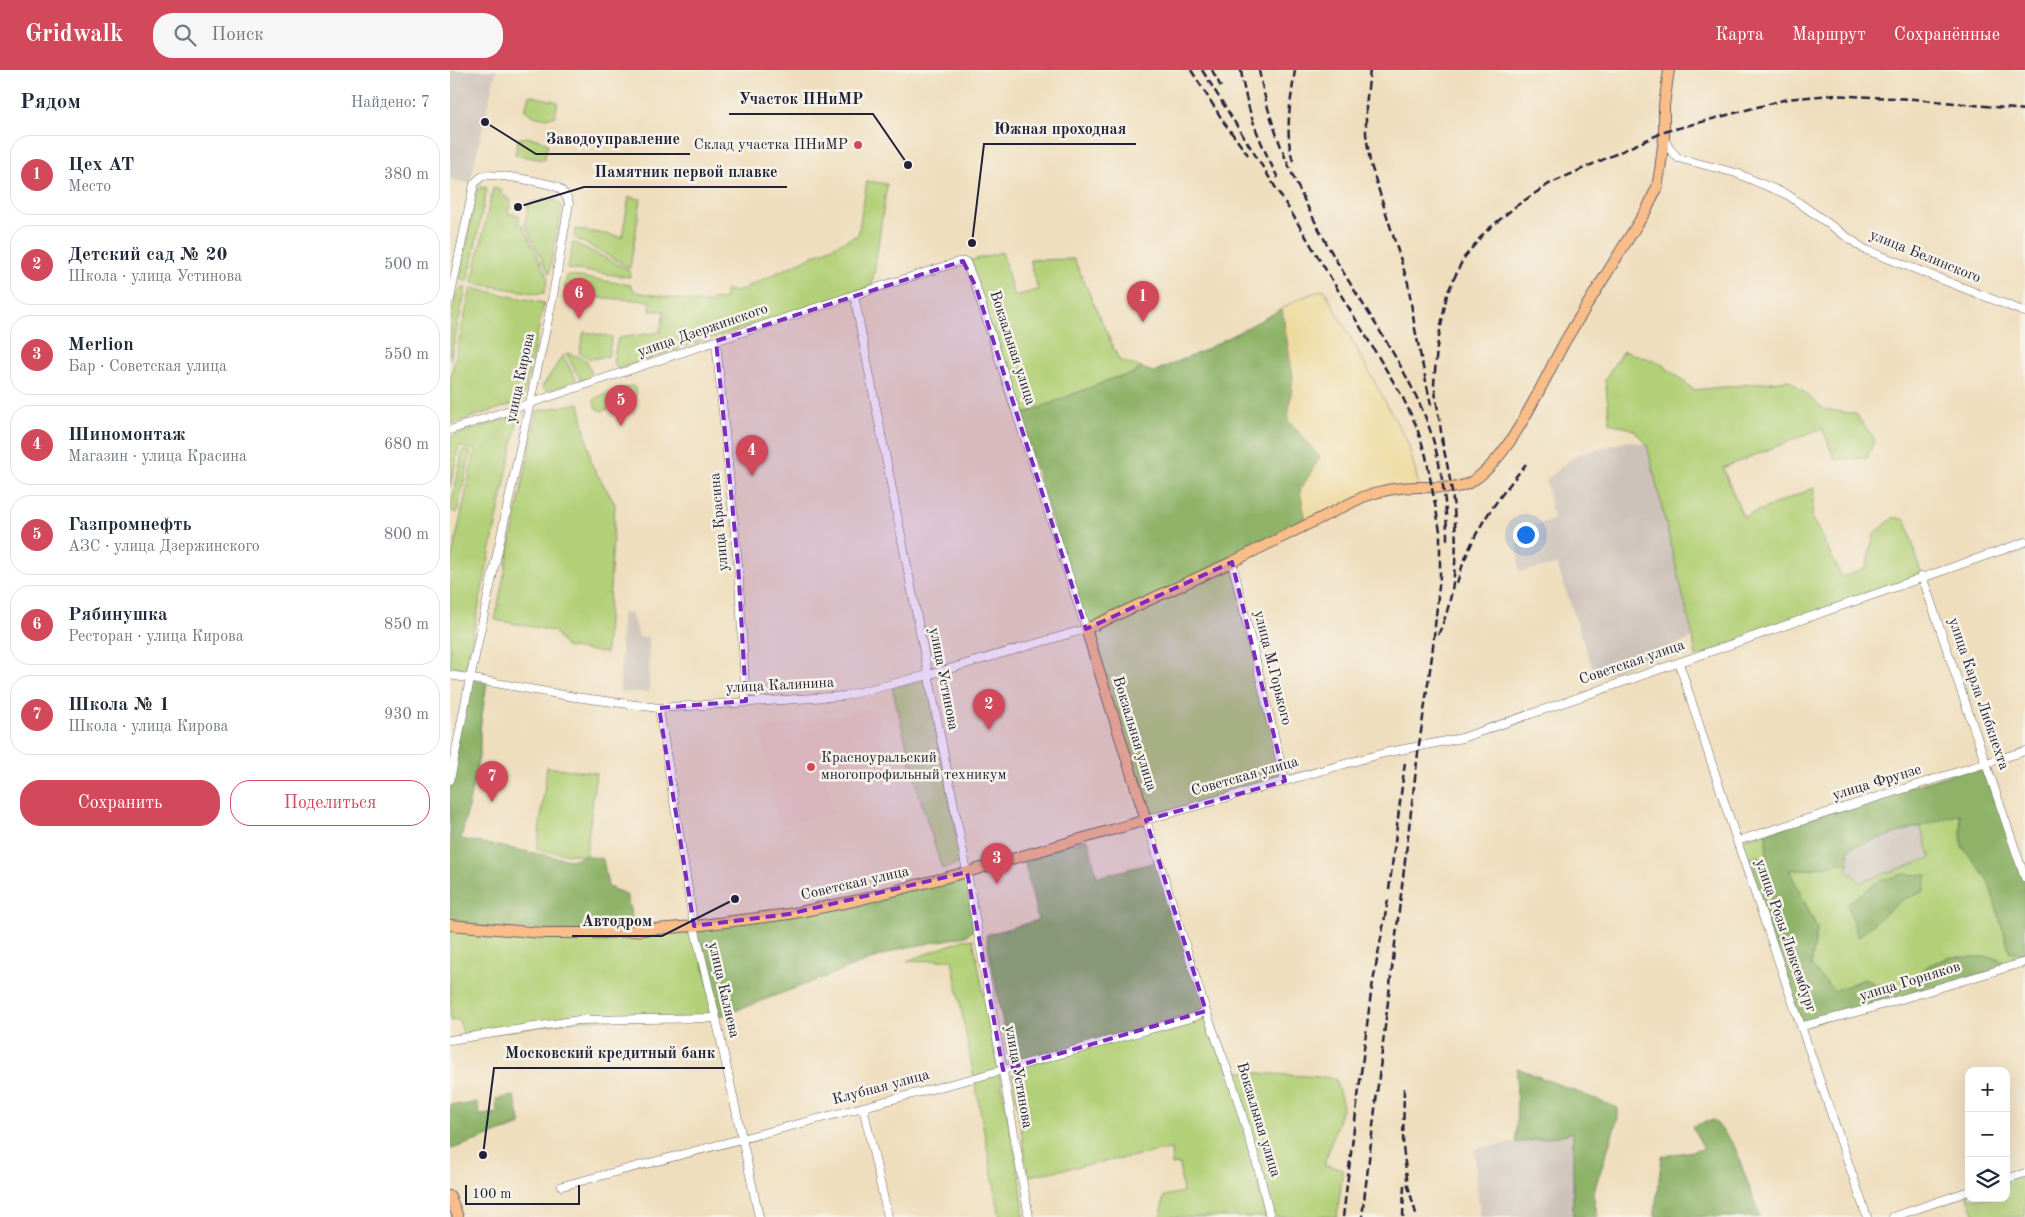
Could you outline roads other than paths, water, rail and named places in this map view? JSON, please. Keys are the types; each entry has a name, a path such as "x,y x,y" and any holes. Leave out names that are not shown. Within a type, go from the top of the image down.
{"main road":[{"path":"1086,629 1232,562 1363,497 1385,490 1418,487 1452,488 1472,481 1489,467 1517,430 1567,338 1647,209 1657,187 1664,138 1664,105 1669,70"},
{"name":"Вокзальная улица","path":"1086,629 1146,820"},
{"name":"Советская улица","path":"450,925 542,933 605,933 694,926 789,914 854,901 967,872 1146,820"},
{"path":"450,1196 458,1217"}],"street":[{"name":"улица Белинского","path":"1664,138 1669,148 1678,158 1736,173 1788,195 1864,249 2025,312"},
{"name":"улица Кирова","path":"450,299 474,184 483,176 494,175 550,184 559,188 569,203 552,301 528,405 450,780"},
{"name":"улица Дзержинского","path":"450,430 854,295 958,262 966,262"},
{"name":"Вокзальная улица","path":"966,262 980,297 1086,629"},
{"name":"улица Устинова","path":"854,295 967,872 1028,1217"},
{"name":"улица Красина","path":"716,341 738,564 746,701"},
{"name":"Советская улица","path":"1146,820 1384,753 1462,738 1922,576 2025,542"},
{"name":"улица М.Горького","path":"1232,562 1286,781"},
{"name":"улица Карла Либкнехта","path":"1922,576 2025,878"},
{"name":"улица Калинина","path":"450,675 575,697 659,708 844,696 928,675 1086,629"},
{"name":"улица Розы Люксембург","path":"1679,663 1737,841 1803,1026 1867,1217"},
{"name":"улица Каляева","path":"659,708 694,926 759,1217"},
{"name":"улица Фрунзе","path":"1737,841 2025,751"},
{"name":"Вокзальная улица","path":"1146,820 1206,1011 1234,1088 1259,1171 1270,1217"},
{"name":"улица Горняков","path":"1803,1026 1868,1009 2025,962"},
{"name":"Клубная улица","path":"562,1186 1003,1070 1184,1019 1206,1011"},
{"path":"450,1040 578,1020 716,1018"},
{"path":"863,1107 888,1217"},
{"path":"2010,1178 2025,1173"},
{"path":"1894,1217 1965,1192"}],"railway":[{"path":"1191,70 1225,124 1248,155"},
{"path":"1202,70 1294,217 1402,396 1416,425 1426,456 1440,531 1440,576 1432,656 1419,745 1362,1217"},
{"path":"1212,70 1221,87"},
{"path":"1241,70 1246,98 1255,125 1265,152 1278,178"},
{"path":"1259,70 1270,116 1286,160 1306,204 1328,246 1400,365 1421,407 1433,438 1441,472 1447,540"},
{"path":"1293,161 1290,150 1289,128 1295,70"},
{"path":"1370,70 1366,106 1366,134 1370,162 1408,283 1415,329 1431,405"},
{"path":"1443,445 1434,384 1437,347 1447,294 1463,259 1485,232 1516,206 1549,184 1664,132 1787,99 1830,95 1914,99 2025,110"},
{"path":"1438,635 1447,613 1452,589 1456,538 1451,486 1441,439"},
{"path":"1457,583 1469,548 1485,519 1526,464"},
{"path":"1389,890 1405,762"},
{"path":"1343,1217 1371,993 1388,900"},
{"path":"1404,1088 1403,1147 1408,1186 1417,1217"},
{"path":"1403,1217 1404,1184"}],"place":[{"name":"Заводоуправление","path":"485,122"},
{"name":"Склад участка ПНиМР","path":"858,145"},
{"name":"Участок ПНиМР","path":"908,165"},
{"name":"Памятник первой плавке","path":"518,207"},
{"name":"Южная проходная","path":"972,243"},
{"name":"Рябинушка","path":"579,319"},
{"name":"Цех АТ","path":"1143,322"},
{"name":"Газпромнефть","path":"621,426"},
{"name":"Шиномонтаж","path":"752,476"},
{"name":"Детский сад № 20","path":"989,730"},
{"name":"Красноуральский многопрофильный техникум","path":"811,767"},
{"name":"Школа № 1","path":"492,802"},
{"name":"Merlion","path":"997,884"},
{"name":"Автодром","path":"735,899"},
{"name":"Московский кредитный банк","path":"483,1155"}]}
